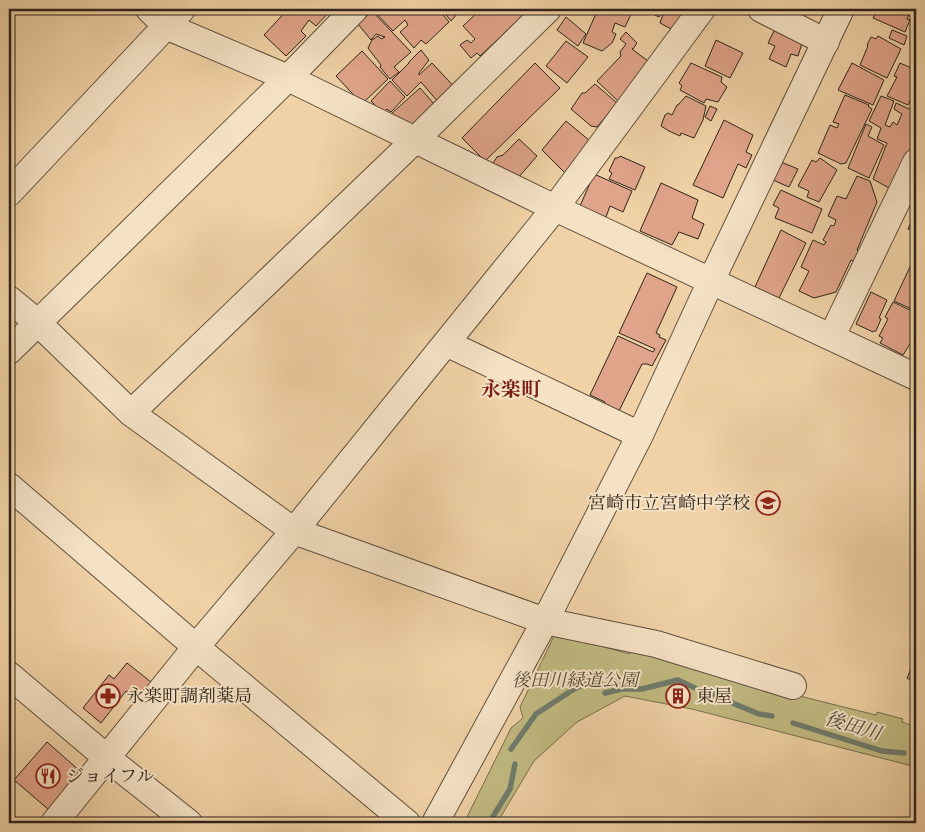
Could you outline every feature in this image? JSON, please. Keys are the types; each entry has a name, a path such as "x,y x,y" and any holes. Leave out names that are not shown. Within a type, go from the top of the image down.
{"street":[{"path":"9,350 288,78 355,9"},
{"path":"131,413 548,9"},
{"path":"54,823 196,647 294,531 555,208 702,9"},
{"path":"761,9 826,42"},
{"path":"435,823 545,621 640,436 711,281 841,9"},
{"path":"9,193 166,14 288,78 414,140 916,377"},
{"path":"832,336 916,162"},
{"path":"9,299 37,322 131,413 294,531 545,621 656,644 793,686"},
{"path":"446,343 640,436"},
{"path":"9,486 196,647 407,823"},
{"path":"9,675 188,823"}],"green space":[{"name":"後田川緑道公園","path":"559,634 629,654 633,648 754,684 876,715 877,712 903,719 902,722 916,727 914,748 916,748 916,767 692,709 625,696 577,722 534,761 497,823 464,823 511,728 523,718 520,707 554,636"}],"building":[{"path":"288,9 332,9 316,26 309,20 301,31 306,36 286,56 264,35"},
{"path":"374,9 409,9 413,14 419,9 438,9 449,22 426,44 421,40 414,48 400,32 408,25 405,20 393,31"},
{"path":"441,9 454,9 458,13 451,21"},
{"path":"481,9 530,9 480,56 477,53 471,58 460,45 467,40 471,43 475,39 463,26"},
{"path":"598,9 624,9 632,12 625,27 615,23 612,32 616,34 612,43 602,51 583,43"},
{"path":"643,9 663,9 659,17"},
{"path":"666,9 687,9 673,30 660,23"},
{"path":"878,9 911,9 907,19 910,20 905,32 873,18"},
{"path":"372,11 411,52 394,67 399,72 390,79 368,48 372,40 378,36 381,39 385,37 376,34 371,40 358,24"},
{"path":"566,17 586,34 578,46 557,30"},
{"path":"776,27 803,40 798,56 791,54 786,67 769,59 775,46 768,43"},
{"path":"892,30 907,36 904,45 889,38"},
{"path":"626,32 637,43 632,49 652,64 620,103 597,81 621,56 620,52 626,44 620,39"},
{"path":"878,36 901,49 887,78 860,65 871,37 876,39"},
{"path":"716,40 743,53 730,78 705,66"},
{"path":"566,41 588,57 567,83 546,66"},
{"path":"421,50 429,60 419,75 432,63 460,93 421,131 391,114 420,88 435,105 438,102 421,82 407,96 392,80"},
{"path":"362,51 388,79 362,104 336,76"},
{"path":"535,63 560,88 485,161 462,138"},
{"path":"691,63 722,77 721,82 727,87 718,102 706,99 704,103 680,90 682,86 679,83"},
{"path":"852,63 884,80 873,105 838,90"},
{"path":"900,63 916,70 916,89 908,105 887,96 897,77 894,76"},
{"path":"390,81 405,97 391,112 387,109 383,113 371,101"},
{"path":"595,84 617,103 597,127 591,126 571,109 582,93 585,93"},
{"path":"845,95 869,105 872,109 846,163 841,164 818,153 830,125 837,128 839,124 833,122"},
{"path":"686,96 706,106 703,120 694,138 681,133 680,136 661,126 665,115 668,113 672,115 677,105"},
{"path":"881,96 894,101 885,125 890,127 893,122 897,125 902,114 894,109 896,103 916,112 916,159 889,188 873,179 887,143 877,139 881,128 869,121"},
{"path":"710,106 717,109 711,121 705,117"},
{"path":"724,120 753,135 746,152 752,155 746,168 738,164 723,198 693,185"},
{"path":"566,121 590,141 567,175 542,150"},
{"path":"866,124 872,127 868,136 884,145 869,178 848,168"},
{"path":"519,139 537,156 518,178 491,166 497,157 503,155"},
{"path":"620,156 645,167 635,190 609,179 612,173 609,171 615,158"},
{"path":"820,158 837,170 819,202 807,197 809,191 798,186 812,160 816,162"},
{"path":"781,162 798,169 789,187 773,180"},
{"path":"594,174 632,191 623,212 610,206 606,217 580,206"},
{"path":"857,176 870,181 877,202 857,250 865,255 861,264 851,260 836,292 814,298 799,291 809,271 801,267 813,240 824,245 826,242 823,240 831,225 834,226 836,220 828,216 837,196 846,199"},
{"path":"661,183 698,200 692,218 704,224 698,239 679,232 672,245 640,231"},
{"path":"781,190 822,209 812,233 775,218 779,208 773,205"},
{"path":"916,211 916,232 908,229"},
{"path":"781,230 806,243 779,298 755,287"},
{"path":"916,254 916,311 894,301"},
{"path":"647,273 677,287 656,333 660,335 659,337 666,340 652,366 642,364 618,413 604,405 605,402 590,395 618,336 653,352 655,349 619,333"},
{"path":"871,292 887,300 879,318 881,319 876,331 873,332 856,324"},
{"path":"893,302 916,313 916,334 903,355 880,343 883,338 879,336 888,319 885,317"},
{"path":"916,340 916,363 911,360"},
{"path":"916,657 916,683 907,678"},
{"name":"永楽町調剤薬局","path":"127,663 151,682 137,700 126,691 101,723 83,708 109,675 114,679"},
{"name":"東屋","path":"675,689 686,693 682,704 671,700"},
{"name":"ジョイフル","path":"47,742 81,772 49,810 14,780"}],"waterway":[{"name":"後田川","path":"511,749 536,714 574,689 595,680 600,682"},
{"name":"後田川","path":"605,693 622,689 642,689 678,680 695,688"},
{"name":"後田川","path":"707,692 759,714 772,716"},
{"name":"後田川","path":"793,723 882,751 904,753"},
{"name":"後田川","path":"489,823 510,789 515,764"}],"place":[{"name":"宮崎市立宮崎中学校","path":"768,503"},
{"name":"永楽町調剤薬局","path":"108,696"},
{"name":"東屋","path":"678,696"},
{"name":"ジョイフル","path":"48,776"}],"district":[{"name":"永楽町","path":"511,389"}]}
